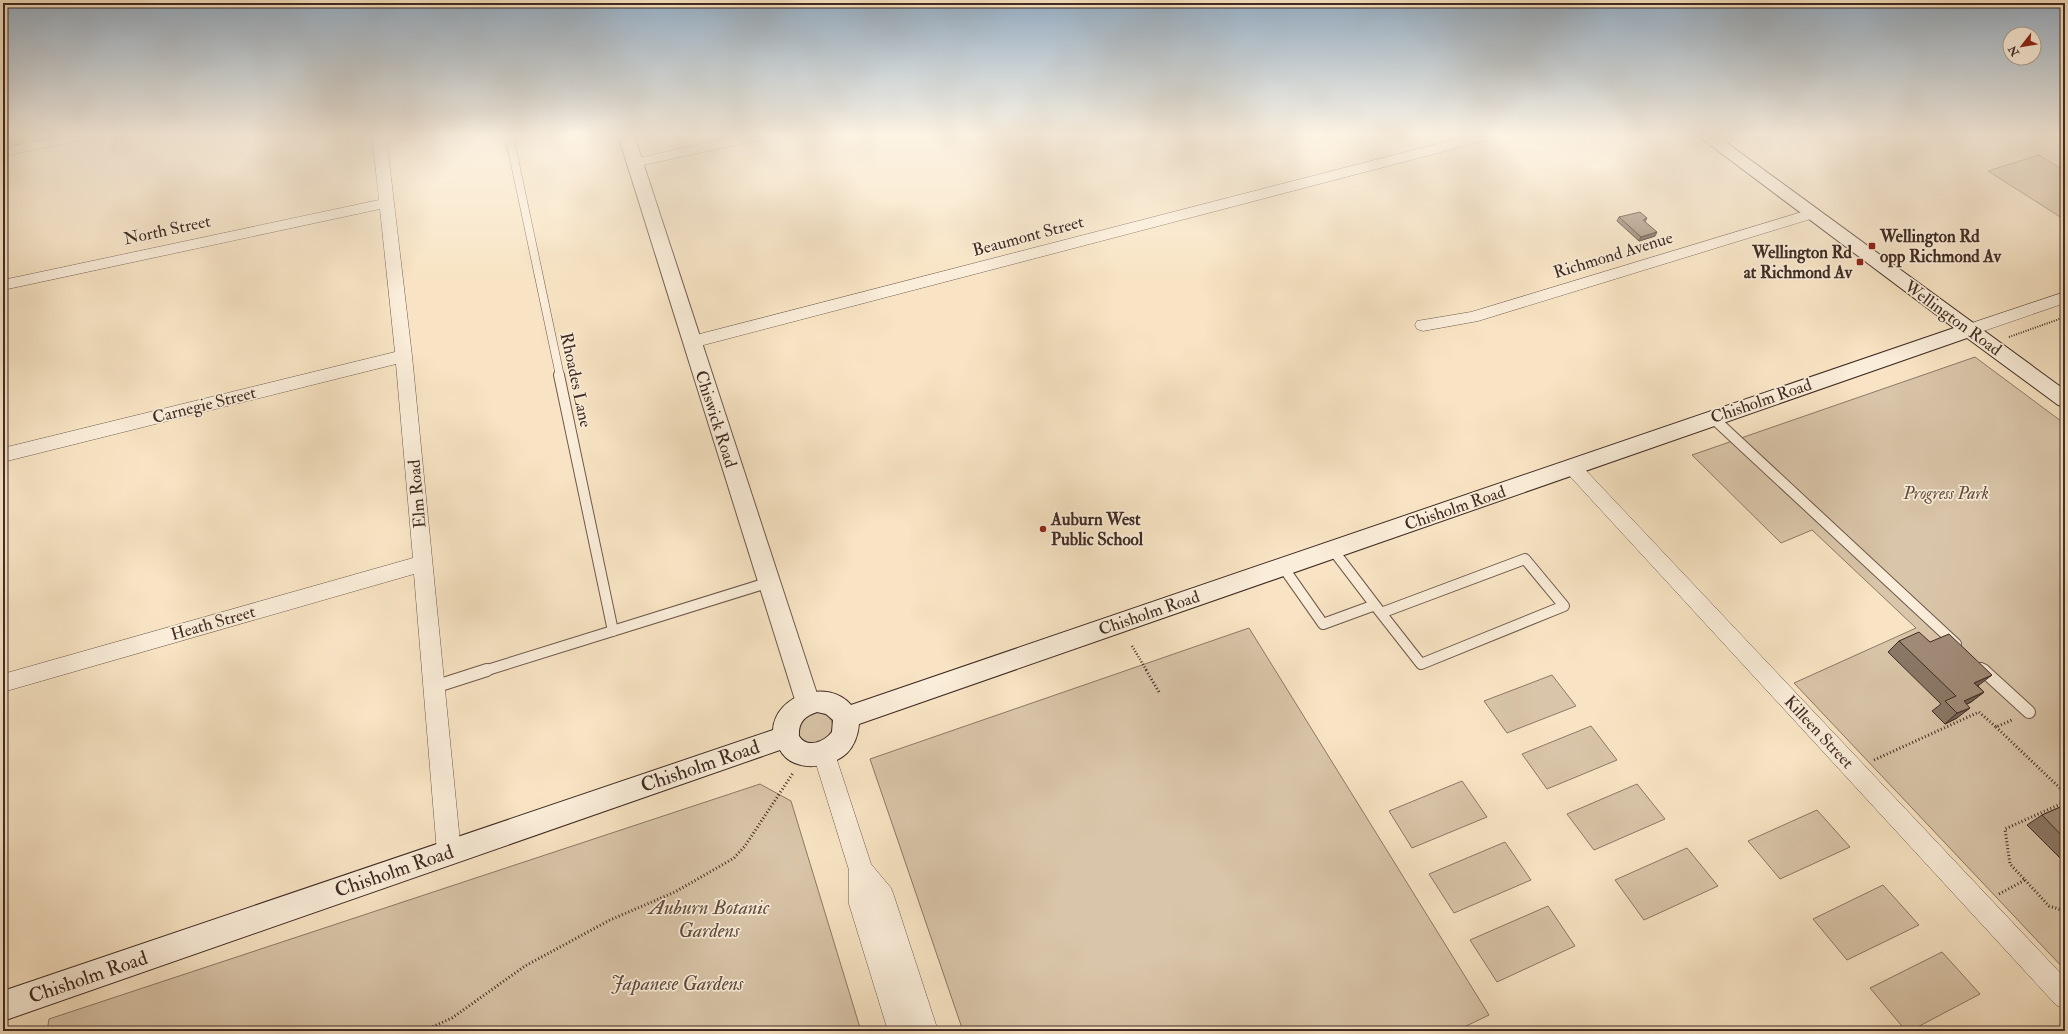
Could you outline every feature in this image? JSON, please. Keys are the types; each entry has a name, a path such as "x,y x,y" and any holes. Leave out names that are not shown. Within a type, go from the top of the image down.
{"main road":[{"name":"Chiswick Road","path":"641,183 808,703"},
{"name":"Wellington Road","path":"1770,183 2065,400"},
{"name":"Chisholm Road","path":"846,718 1969,330"},
{"path":"817,701 831,703 841,711 846,718 845,735 832,749 803,748 785,729 792,713 808,703 817,701"},
{"name":"Chisholm Road","path":"3,1006 449,852 803,748"}],"street":[{"name":"Elm Road","path":"384,183 404,356 449,852"},
{"name":"Beaumont Street","path":"692,342 1307,183"},
{"name":"North Street","path":"3,285 386,203"},
{"name":"Richmond Avenue","path":"1423,326 1472,317 1812,214"},
{"name":"Chisholm Road","path":"1969,330 2065,297"},
{"name":"Carnegie Street","path":"3,455 404,356"},
{"name":"Killeen Street","path":"1572,467 2065,996"},
{"name":"Heath Street","path":"3,682 423,563"},
{"path":"803,748 861,870 882,896 925,1031"},
{"path":"861,870 861,904 901,1031"}],"lane":[{"name":"Rhoades Lane","path":"519,183 613,631"},
{"path":"1713,418 2029,712"},
{"path":"1283,567 1323,624 1378,609 1525,559 1564,606 1421,664 1378,609 1333,550"},
{"path":"434,687 770,582"}],"path":[{"path":"2012,342 2006,338 2065,317"},
{"path":"1132,646 1159,692"},
{"path":"1854,770 1979,712 2065,793"},
{"path":"1996,728 2029,712"},
{"path":"423,1031 452,1018 526,966 554,950 610,920 675,892 734,858 745,846 798,765 803,748"},
{"path":"2065,802 2005,829 2010,864 2049,906 2065,911"},
{"path":"1979,904 2025,880"}],"green space":[{"path":"2007,183 2065,183 2065,220"},
{"name":"Progress Park","path":"1975,357 2065,424 2065,970 1794,683 1916,628 1812,530 1781,543 1692,455"},
{"path":"1249,628 1489,1015 1456,1031 963,1031 870,759"},
{"path":"1552,675 1576,706 1507,733 1484,701"},
{"path":"815,711 828,716 833,727 822,742 812,743 802,739 797,734 800,719"},
{"path":"1591,726 1617,760 1547,789 1522,754"},
{"path":"1462,781 1487,817 1412,848 1389,811"},
{"name":"Auburn Botanic Gardens","path":"760,784 791,801 861,1031 47,1031 49,1019"},
{"path":"1637,784 1665,819 1594,850 1567,814"},
{"path":"1817,810 1850,847 1780,879 1748,841"},
{"path":"1505,842 1531,880 1454,913 1429,874"},
{"path":"1687,848 1718,886 1644,920 1615,880"},
{"path":"1883,885 1919,925 1847,960 1813,919"},
{"path":"1548,906 1575,946 1497,982 1470,940"},
{"path":"1942,952 1980,994 1910,1031 1906,1031 1870,988"}],"building":[{"path":"1640,212 1647,218 1643,220 1657,232 1641,237 1619,217"},
{"path":"1919,632 1930,642 1949,634 1992,675 1974,683 1984,692 1964,701 1970,708 1957,713 1945,701 1956,696 1899,641"},
{"path":"2065,805 2065,839 2042,815"}],"place":[{"name":"Wellington Rd opp Richmond Av","path":"1872,246"},
{"name":"Wellington Rd at Richmond Av","path":"1860,262"},
{"name":"Auburn West Public School","path":"1043,529"}],"park label":[{"name":"Japanese Gardens","path":"677,983"}]}
